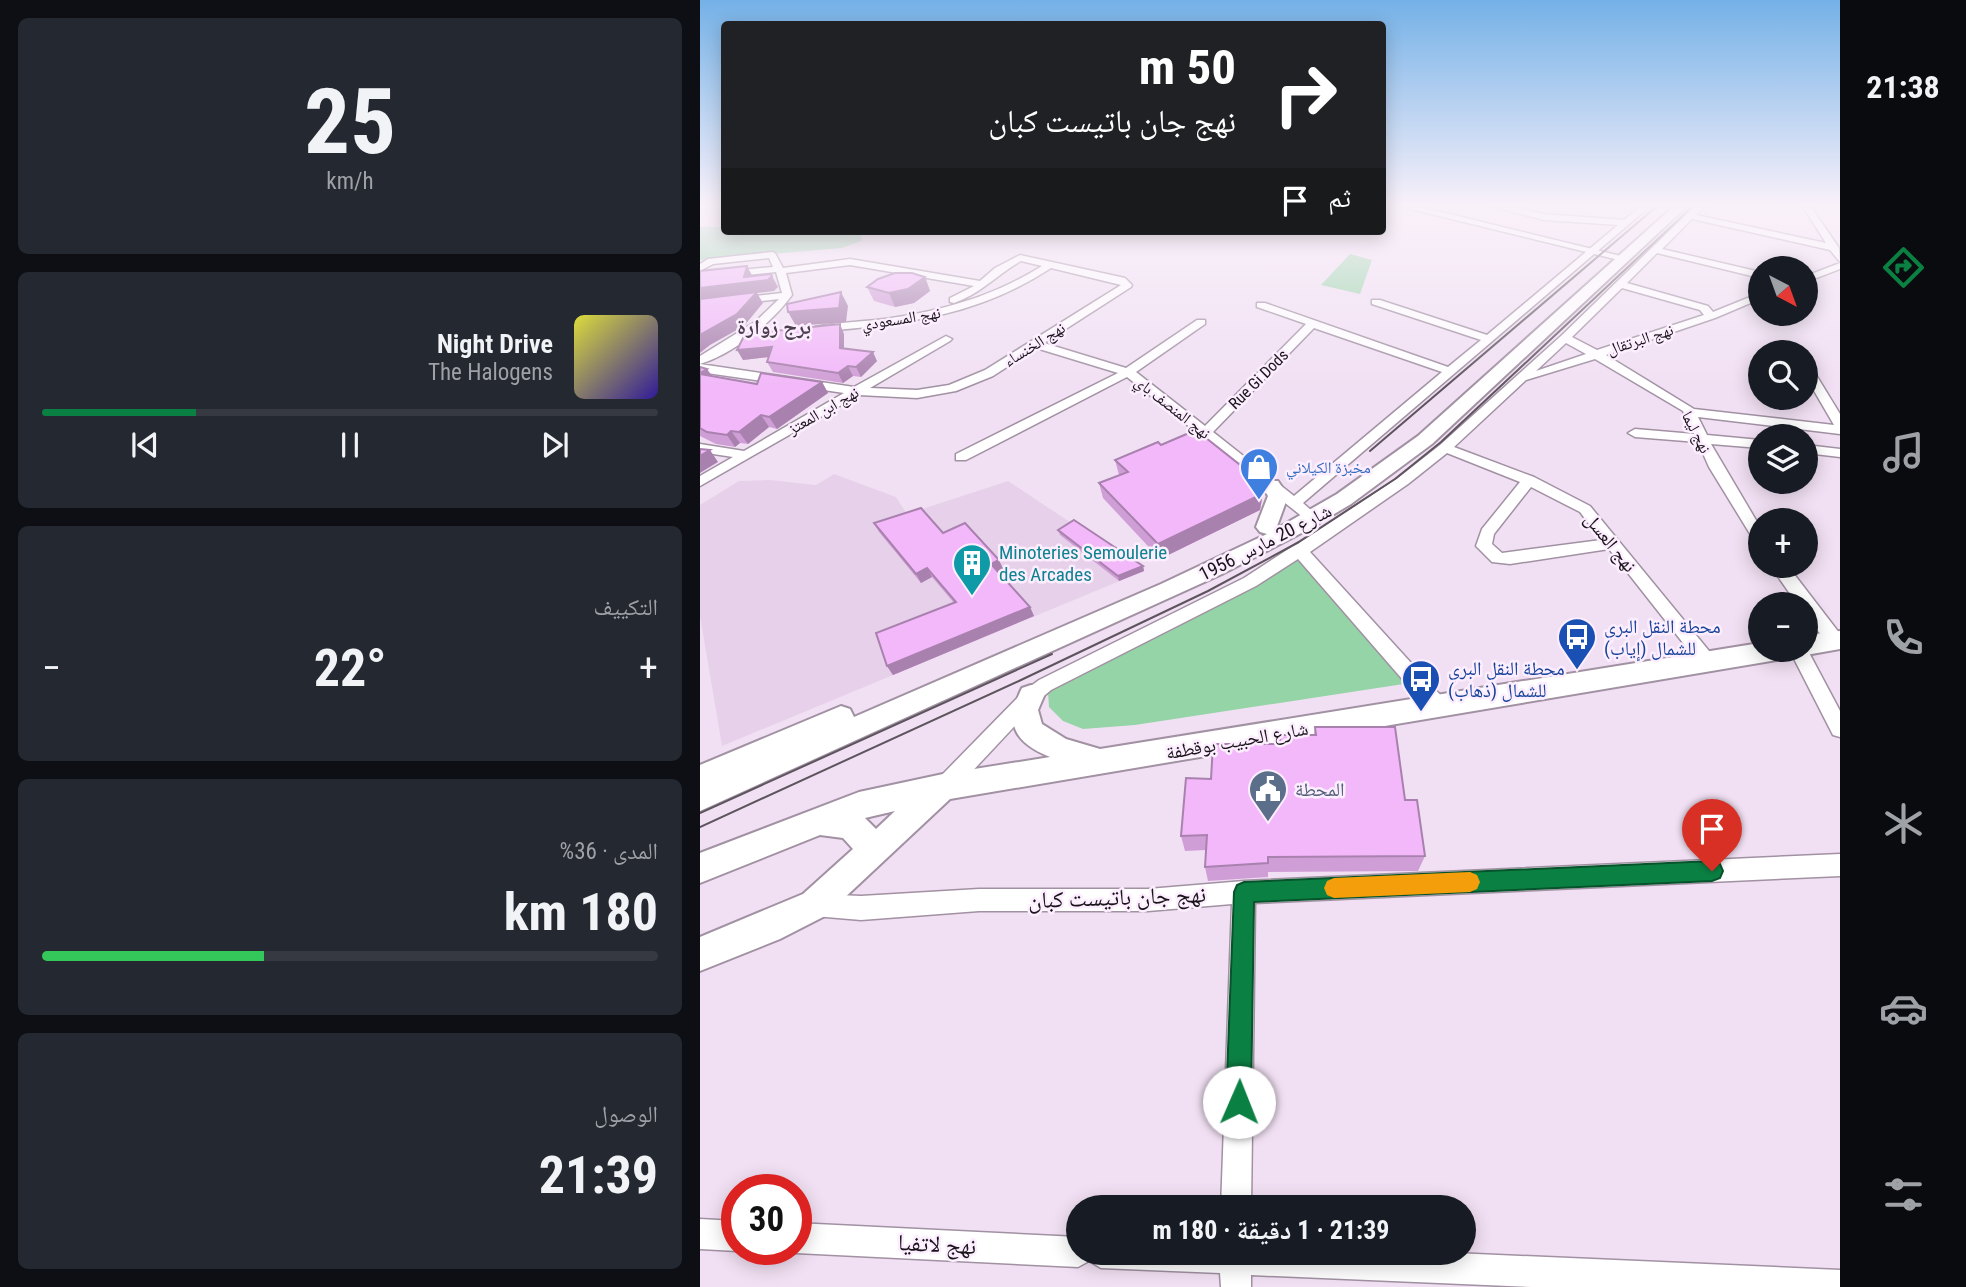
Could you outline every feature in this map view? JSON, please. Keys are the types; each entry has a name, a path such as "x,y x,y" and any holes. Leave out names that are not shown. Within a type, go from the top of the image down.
{"main road":[{"name":"شارع 20 مارس 1956","path":"700,778 1158,579 1382,474 1425,440 1597,267"},
{"path":"1268,527 1278,496 1271,485"},
{"name":"شارع 20 مارس 1956","path":"700,798 1219,568 1303,511"},
{"path":"1818,643 1838,640"},
{"name":"شارع الحبيب بوقطفة","path":"700,867 793,829 859,806 944,787 1117,760 1436,704 1748,655"},
{"path":"1031,696 1024,718 1034,735 1056,748 1117,760"},
{"path":"873,849 925,810 945,800 1090,771 1117,760"},
{"path":"700,954 814,905 944,787"},
{"path":"793,829 816,823 839,822 864,835 873,849"}],"street":[{"path":"700,361 739,337 773,311 787,295 778,267"},
{"path":"700,277 806,267"},
{"path":"877,267 1002,292"},
{"path":"954,300 1005,267"},
{"name":"نهج المسعودي","path":"805,330 924,317 1002,292 1045,267"},
{"name":"نهج الخنساء","path":"700,368 856,391 917,394 952,388 989,373 1127,285 1122,280 1069,267"},
{"name":"شارع 20 مارس 1956","path":"1303,511 1449,371 1489,339 1592,267"},
{"name":"شارع 20 مارس 1956","path":"944,787 1031,696 1054,680 1202,608 1300,551 1386,494 1444,448 1519,381 1637,267"},
{"path":"1727,267 1748,272"},
{"path":"1818,274 1837,267"},
{"path":"1619,284 1704,308 1711,316"},
{"path":"700,305 787,295"},
{"name":"نهج البرتقال","path":"1519,381 1748,301"},
{"path":"1376,302 1489,339"},
{"path":"1261,305 1449,371"},
{"path":"961,457 1128,372 1201,322"},
{"name":"Rue Gi Dods","path":"1206,432 1310,326"},
{"path":"739,337 766,335"},
{"name":"نهج ليما","path":"1565,338 1673,398 1691,412 1700,437 1748,518"},
{"name":"نهج ابن المعتز","path":"700,482 946,340"},
{"name":"نهج المنصف باي","path":"1035,344 1128,372 1303,511"},
{"path":"1818,389 1840,428"},
{"path":"1691,412 1840,428"},
{"path":"1635,433 1748,443"},
{"path":"700,448 744,455"},
{"name":"نهج العسل","path":"1444,448 1577,503 1593,517 1707,662"},
{"path":"1818,450 1840,453"},
{"path":"1529,481 1487,533 1483,546 1491,554 1510,559 1613,543"},
{"path":"1300,551 1436,704"},
{"path":"1818,618 1838,640"},
{"path":"1804,662 1840,729"},
{"name":"نهج جان باتيست كبان","path":"814,905 861,908 979,900 1148,900 1244,892 1840,865"},
{"path":"1236,1195 1244,892"},
{"path":"700,1234 721,1235"},
{"name":"نهج لاتفيا","path":"812,1239 1066,1251"},
{"path":"1216,1265 1840,1285"}],"shaded area":[{"path":"834,474 896,497 907,514 1008,481 1144,571 722,746 700,616 700,505 739,481 770,480 816,485"}],"green space":[{"path":"1338,267 1370,267 1360,294 1321,285"},
{"path":"1308,559 1410,683 1135,725 1083,729 1063,721 1049,707 1048,692 1297,560"}],"building":[{"path":"747,267 744,277 772,276 768,280 700,288 700,271"},
{"path":"895,273 912,273 925,277 908,289 889,293 867,287 878,279"},
{"path":"757,292 737,314 700,335 700,299"},
{"path":"841,292 839,308 788,312 787,304"},
{"path":"840,324 840,348 873,352 856,367 848,366 838,373 767,362 772,347 737,350 745,334"},
{"path":"761,373 822,382 769,417 761,415 739,432 731,431 727,435 707,432 700,428 700,374 757,384"},
{"path":"1196,430 1239,464 1246,461 1263,478 1260,495 1158,544 1099,483 1128,472 1115,460"},
{"path":"700,449 710,450 700,456"},
{"name":"Minoteries Semoulerie des Arcades","path":"921,508 943,533 965,523 999,560 991,564 1030,607 887,666 876,633 956,602 927,568 916,574 874,523"},
{"path":"1074,520 1143,566 1118,576 1058,530"},
{"path":"1315,727 1395,727 1405,800 1417,800 1425,856 1268,857 1268,863 1205,867 1207,835 1181,836 1186,778 1211,779 1213,744 1280,744 1280,735 1316,735"}],"tram line":[{"path":"1370,451 1586,267"},
{"path":"700,827 1021,680 1208,591 1299,542 1395,479 1441,442 1628,267"},
{"path":"700,813 1052,654"}],"slow traffic":[{"path":"1334,888 1470,882"}],"place":[{"name":"مخبزة الكيلاني","path":"1259,501"},
{"name":"Minoteries Semoulerie des Arcades","path":"972,597"},
{"name":"محطة النقل البري للشمال (إياب)","path":"1577,671"},
{"name":"محطة النقل البري للشمال (ذهاب)","path":"1421,713"},
{"name":"المحطة","path":"1268,823"}],"district":[{"name":"برج زوارة","path":"774,327"}],"route":[{"path":"1239,1102 1244,892 1712,871"}]}
